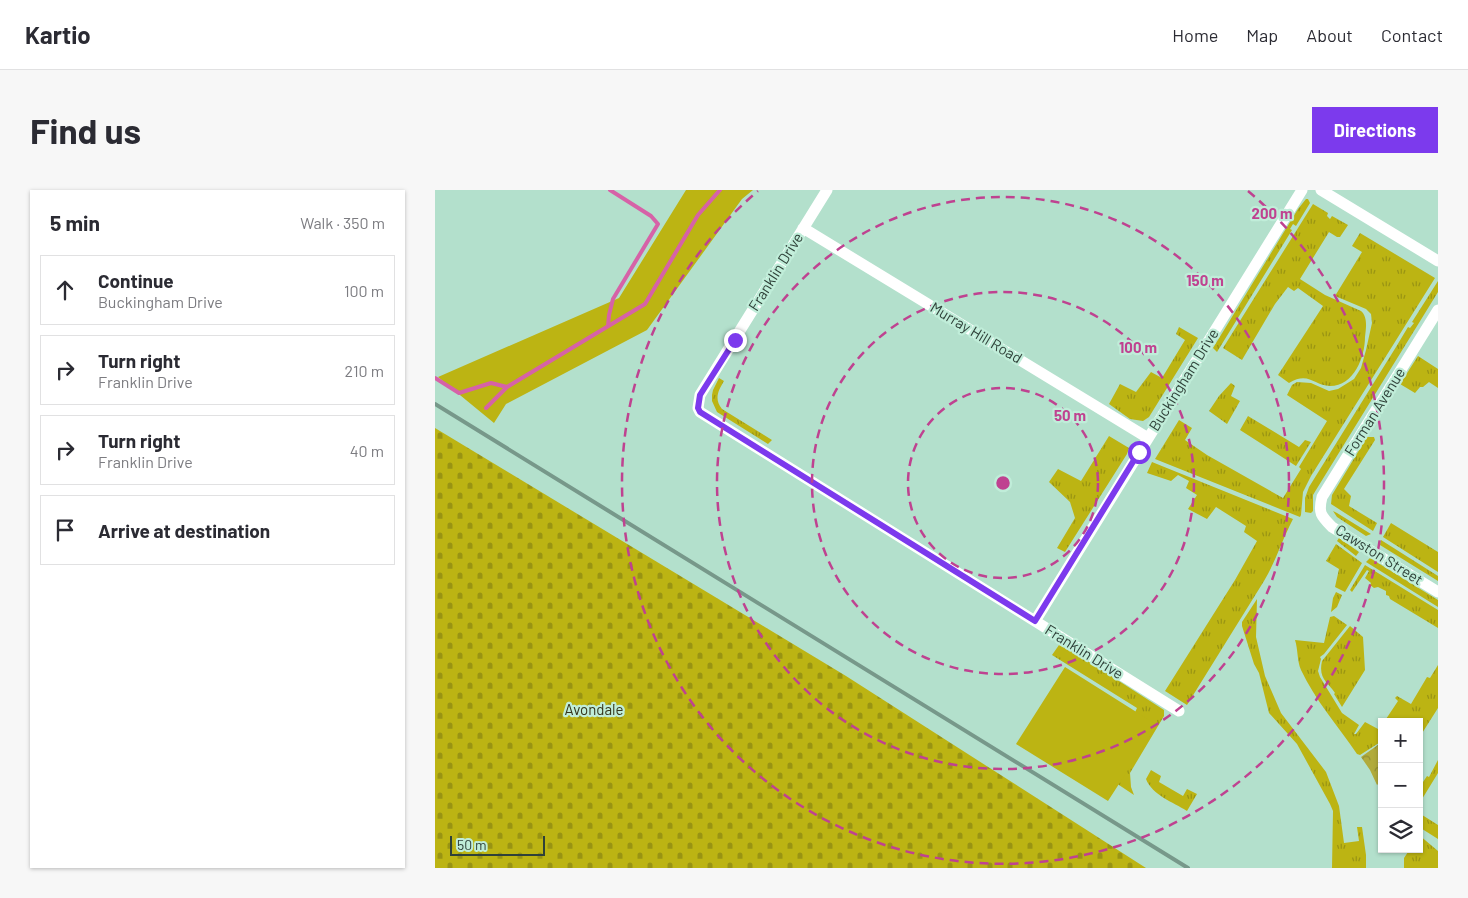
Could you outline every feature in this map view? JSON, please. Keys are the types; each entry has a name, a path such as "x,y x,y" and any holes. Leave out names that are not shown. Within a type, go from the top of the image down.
{"street":[{"name":"Franklin Drive","path":"827,190 700,395 698,408 700,412 1179,711"},
{"name":"Buckingham Drive","path":"1035,621 1301,190"},
{"path":"1321,190 1438,261"},
{"name":"Murray Hill Road","path":"803,228 1148,438"},
{"name":"Forman Avenue","path":"1321,516 1319,508 1323,497 1438,310"},
{"name":"Cawston Street","path":"1321,516 1333,527 1438,592"}],"green space":[{"path":"686,190 753,190 742,199 647,330 506,404 494,423 438,377 619,298"},
{"path":"1306,199 1310,203 1296,226 1293,224 1290,229 1292,230 1217,352 1213,348"},
{"path":"1313,204 1328,213 1327,216 1330,219 1332,216 1348,225 1340,237 1329,232 1300,279 1325,295 1361,311 1365,316 1366,323 1363,353 1357,369 1346,381 1330,386 1302,378 1289,383 1278,375 1323,306 1298,288 1294,291 1288,287 1275,304 1242,360 1223,348"},
{"path":"1360,233 1435,278 1311,476 1303,492 1300,517 1155,459 1179,420 1192,428 1185,440 1207,455 1283,498 1327,421 1287,395 1292,385 1297,382 1311,383 1329,391 1338,389 1354,379 1361,368 1372,323 1371,314 1366,309 1335,296 1362,252 1352,246"},
{"path":"1438,281 1438,292 1313,495 1313,511 1311,513 1305,512 1305,498 1309,487 1408,327 1410,328 1414,323 1412,322"},
{"path":"1179,327 1198,338 1149,417 1143,421 1130,419 1109,404 1120,384 1136,392 1151,372 1162,378 1185,340 1176,334"},
{"path":"1418,356 1438,369 1438,388 1429,382 1420,387 1415,393 1400,384"},
{"path":"719,378 724,381 718,395 718,402 722,409 772,440 768,444 717,412 712,401 712,395"},
{"path":"1231,383 1235,386 1231,396 1240,401 1227,424 1209,411"},
{"path":"1248,416 1299,447 1305,440 1311,442 1296,466 1240,430"},
{"name":"Avondale","path":"435,428 846,676 1146,868 435,868"},
{"path":"1109,436 1129,448 1127,454 1065,552 1057,548 1075,518 1070,502 1049,482 1058,469 1081,481"},
{"path":"1367,437 1374,437 1375,440 1344,489 1351,496 1349,506 1377,523 1373,531 1331,504 1332,495"},
{"path":"1152,462 1293,519 1264,581 1187,705 1165,691 1235,580 1257,541 1244,532 1246,526 1216,507 1207,519 1188,509 1197,495 1186,488 1189,481 1178,475 1171,481 1147,473"},
{"path":"1333,511 1371,534 1366,536 1337,517"},
{"path":"1391,523 1438,552 1438,572 1383,537"},
{"path":"1339,538 1359,552 1356,556 1337,541"},
{"path":"1381,540 1438,576 1438,581 1380,545"},
{"path":"1336,544 1362,563 1345,592 1335,587 1339,569 1326,561"},
{"path":"1370,558 1438,600 1438,607 1366,562"},
{"path":"1365,565 1438,610 1438,628 1390,599 1386,595 1386,591 1370,585 1371,583 1365,578 1369,571 1367,570 1352,592 1350,590"},
{"path":"1336,592 1342,595 1337,607 1331,612 1333,598"},
{"path":"1257,599 1256,637 1265,676 1281,713 1326,772 1339,806 1344,843 1359,841 1357,827 1362,827 1366,868 1332,868 1333,811 1297,744 1269,713 1259,673 1254,664 1242,626 1242,622"},
{"path":"1334,616 1347,625 1320,657 1318,671 1342,713 1359,725 1354,734 1365,722 1378,729 1378,744 1360,755 1357,754 1320,702 1301,670 1299,663 1295,640 1324,643 1330,617"},
{"path":"1350,626 1363,637 1365,670 1342,707 1335,693 1324,680 1321,667 1322,661"},
{"path":"1059,645 1077,654 1164,710 1164,716 1130,773 1131,787 1134,795 1116,783 1127,730 1137,708 1052,655"},
{"path":"1438,665 1438,708 1423,732 1423,718 1387,718 1398,701 1395,698 1397,696 1411,704 1427,677 1430,678"},
{"path":"1065,667 1157,725 1108,801 1016,744"},
{"path":"1378,745 1377,785 1370,770 1361,757"},
{"path":"1438,760 1438,773 1423,797 1423,782 1427,776 1429,777"},
{"path":"1151,770 1161,776 1159,782 1183,796 1187,789 1197,794 1187,811 1163,798 1149,785 1146,779"},
{"path":"1423,816 1438,825 1438,839 1423,830"},
{"path":"1423,838 1438,851 1438,868 1404,868 1404,858 1407,853 1423,853"}],"waterway":[{"path":"608,326 613,299 658,224 651,216 610,190"},
{"path":"486,408 507,387 645,304 698,215 720,190"},
{"path":"435,378 459,393 491,383 507,387"}],"railway":[{"path":"435,404 1188,868"}],"route":[{"path":"735,340 700,395 698,408 700,412 1035,621 1139,452"}]}
